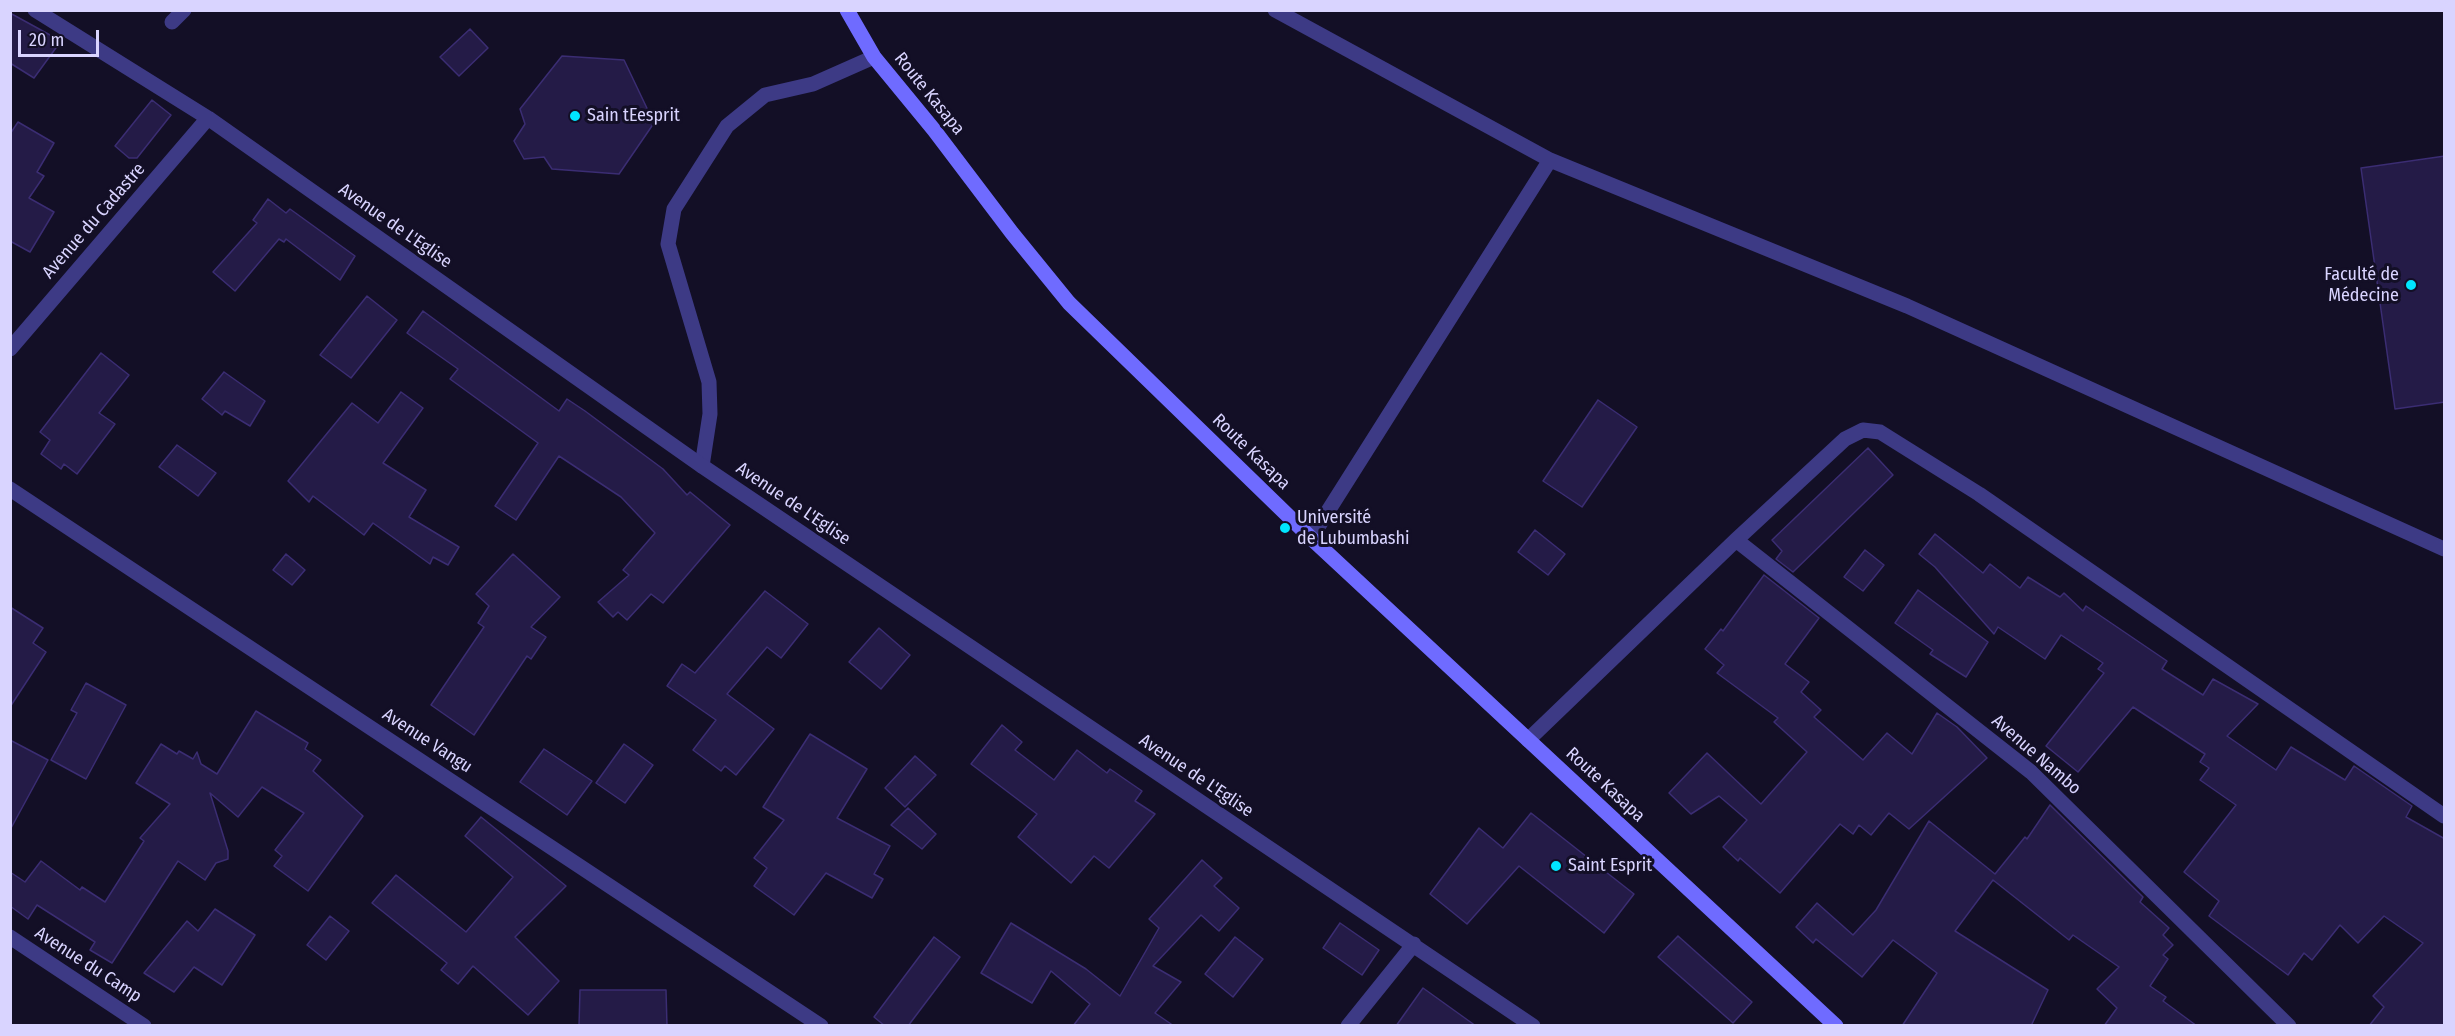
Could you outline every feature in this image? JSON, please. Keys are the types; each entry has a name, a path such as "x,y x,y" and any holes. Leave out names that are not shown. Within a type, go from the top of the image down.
{"main road":[{"name":"Route Kasapa","path":"846,10 874,57 1070,303 1311,538 1836,1026"}],"street":[{"name":"Avenue de L'Eglise","path":"35,10 208,118 702,466 1533,1026"},
{"path":"172,22 184,10"},
{"path":"1275,10 1550,160 1906,306 2445,549"},
{"path":"702,466 710,414 709,382 668,244 675,209 727,126 765,95 813,84 874,57"},
{"name":"Avenue du Cadastre","path":"10,349 208,118"},
{"path":"1311,538 1550,160"},
{"path":"1528,740 1736,540 1845,439 1863,430 1880,432 1979,494 2445,816"},
{"name":"Avenue Vangu","path":"10,489 821,1026"},
{"name":"Avenue Nambo","path":"1736,540 2031,772 2289,1026"},
{"name":"Avenue du Camp","path":"10,937 144,1026"},
{"path":"1348,1026 1414,944"}],"building":[{"path":"10,13 61,41 34,78 10,63"},
{"path":"470,29 488,48 459,76 440,57"},
{"path":"562,56 624,60 654,123 619,174 552,169 544,157 524,159 514,141 525,124 520,109"},
{"path":"152,100 171,115 137,158 129,158 115,146"},
{"path":"18,122 54,143 37,172 44,176 29,198 54,212 30,252 10,241 10,134"},
{"name":"Faculté de Médecine","path":"2445,156 2445,402 2395,409 2361,168"},
{"path":"268,199 286,213 290,209 355,256 340,280 286,239 284,242 279,239 235,291 213,272 257,223 253,220"},
{"path":"367,296 397,320 351,378 320,355"},
{"path":"423,311 559,411 567,399 585,411 663,469 687,495 690,492 730,525 663,603 651,594 627,620 618,612 613,617 598,602 629,575 623,570 655,533 621,497 559,456 516,520 495,506 538,443 450,379 458,369 407,333"},
{"path":"101,353 129,375 99,413 115,424 77,474 64,464 61,469 41,454 50,440 40,432"},
{"path":"224,372 265,401 250,426 225,411 222,415 202,399"},
{"path":"401,392 423,408 383,463 426,490 409,517 459,547 448,565 433,557 430,564 373,523 364,535 313,496 309,502 288,481 352,403 378,423"},
{"path":"1598,400 1637,427 1582,507 1543,481"},
{"path":"177,445 216,473 198,496 159,467"},
{"path":"1868,448 1893,475 1793,572 1776,559 1782,551 1772,540"},
{"path":"1535,530 1565,554 1548,575 1518,552"},
{"path":"1935,534 1983,573 1990,564 2020,588 2028,577 2060,597 2064,593 2083,611 2086,606 2167,661 2162,669 2203,695 2213,679 2258,704 2227,736 2276,770 2291,747 2345,780 2354,766 2412,806 2406,817 2445,839 2445,1026 2369,1026 2384,1007 2373,996 2423,943 2384,916 2358,943 2340,925 2312,960 2304,953 2288,975 2209,916 2219,901 2184,872 2236,805 2200,780 2209,768 2200,762 2205,754 2133,707 2078,772 2046,746 2104,673 2098,669 2103,663 2061,635 2045,659 1998,627 1994,634 1935,567 1919,554"},
{"path":"1865,550 1884,565 1863,591 1844,577"},
{"path":"286,554 305,570 292,585 273,570"},
{"path":"513,554 560,597 531,627 546,637 531,659 527,656 474,735 431,705 484,627 478,623 489,606 476,594"},
{"path":"1764,575 1819,618 1785,664 1809,682 1801,692 1821,710 1814,717 1863,760 1887,733 1912,754 1937,713 1957,727 1987,758 1909,829 1889,813 1871,835 1859,825 1853,834 1840,824 1780,893 1740,858 1738,861 1723,847 1747,820 1719,796 1691,814 1669,793 1707,753 1761,804 1807,752 1774,722 1778,718 1717,673 1724,665 1705,649 1721,629 1723,631"},
{"path":"1918,590 1988,642 1966,677 1930,654 1933,650 1895,623"},
{"path":"765,591 808,624 781,658 767,647 727,694 774,729 736,775 725,766 721,771 693,750 716,720 667,686 682,664 695,673"},
{"path":"10,607 43,628 33,643 46,652 10,707"},
{"path":"879,628 910,655 881,689 849,662"},
{"path":"86,683 126,705 86,779 51,760 77,713 71,710"},
{"path":"256,711 308,743 305,749 321,760 313,771 363,816 308,891 274,866 282,856 275,850 304,813 262,787 238,817 210,793 228,851 228,859 216,863 205,880 178,861 112,963 90,950 95,942 37,905 28,919 10,906 10,872 25,882 41,861 80,890 82,887 105,902 144,841 140,838 170,804 136,783 161,744 177,754 179,751 193,759 197,752 201,764 217,774"},
{"path":"1002,725 1022,742 1015,750 1054,780 1077,750 1107,773 1110,769 1142,791 1135,801 1155,814 1109,868 1094,856 1071,883 1018,837 1037,814 971,764"},
{"path":"810,734 867,769 837,818 890,846 874,874 883,879 872,898 826,873 794,915 754,886 767,868 754,858 784,820 763,807"},
{"path":"10,740 48,760 10,830"},
{"path":"624,744 653,765 625,803 596,783"},
{"path":"544,749 592,781 567,815 520,782"},
{"path":"915,756 936,775 905,807 885,788"},
{"path":"2050,805 2143,897 2140,902 2169,928 2163,935 2173,945 2163,955 2168,959 2150,986 2166,997 2163,1001 2197,1026 2104,1026 2117,1008 2097,989 2119,967 2073,935 2069,940 1993,880 1955,931 2048,990 2031,1026 1902,1026 1937,973 1893,940 1862,977 1816,939 1813,943 1796,927 1817,903 1853,935 1876,910 1929,821 1995,874 2025,837 2027,839"},
{"path":"908,808 936,834 922,849 891,825"},
{"path":"1531,813 1634,894 1604,933 1519,866 1467,924 1430,894 1479,828 1503,848"},
{"path":"481,817 566,886 515,937 559,981 528,1015 473,966 458,984 441,970 447,963 372,903 396,875 466,932 513,877 465,836"},
{"path":"1202,860 1222,878 1214,886 1239,908 1219,931 1201,915 1153,966 1181,982 1155,1013 1174,1026 1073,1026 1090,1004 1051,971 1032,1003 981,973 1011,923 1086,969 1120,996 1159,928 1149,919"},
{"path":"215,909 255,935 222,985 194,967 174,992 144,973 187,921 198,931"},
{"path":"330,916 349,931 326,960 307,945"},
{"path":"1340,923 1379,950 1362,975 1323,948"},
{"path":"1678,936 1752,1002 1733,1023 1658,957"},
{"path":"934,937 960,957 908,1026 885,1026 874,1017"},
{"path":"1235,937 1263,959 1233,997 1205,974"},
{"path":"1423,988 1476,1026 1396,1026"},
{"path":"580,990 666,990 667,1026 579,1026"}],"place":[{"name":"Sain tEesprit","path":"575,116"},
{"name":"Faculté de Médecine","path":"2411,285"},
{"name":"Université de Lubumbashi","path":"1285,528"},
{"name":"Saint Esprit","path":"1556,866"}]}
